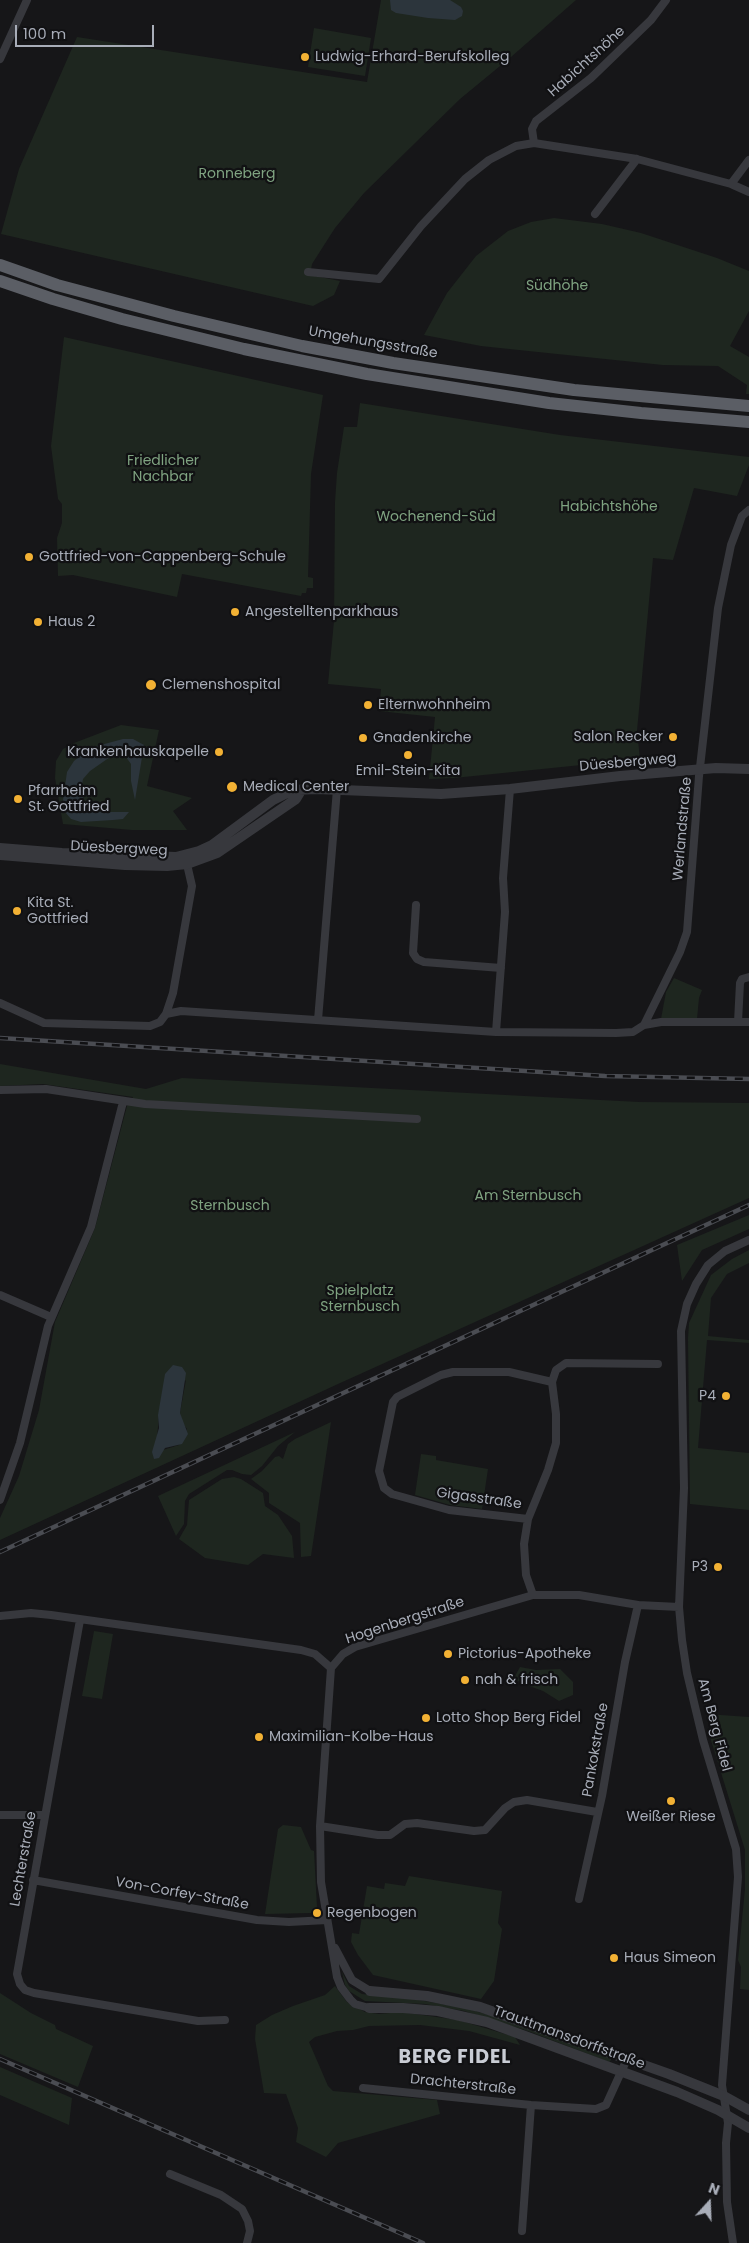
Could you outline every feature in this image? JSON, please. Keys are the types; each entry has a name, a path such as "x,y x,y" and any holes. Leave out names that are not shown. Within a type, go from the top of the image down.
{"highway":[{"name":"Umgehungsstraße","path":"0,265 57,285 174,316 246,334 384,362 574,390 749,406"},
{"path":"0,281 53,299 132,321 260,352 367,374 549,403 749,422"}],"street":[{"path":"0,59 27,0"},
{"name":"Habichtshöhe","path":"534,143 532,129 536,121 591,78 651,20 666,0"},
{"path":"308,272 379,278 421,226 465,179 489,160 516,146 534,143 637,159 731,184 749,192"},
{"path":"595,214 637,159"},
{"path":"731,184 749,160"},
{"name":"Werlandstraße","path":"644,1025 680,952 687,932 700,770 722,585 730,545 742,516 749,510"},
{"name":"Düesbergweg","path":"0,856 125,865 167,866 186,859 217,853 296,799 302,790 337,790 418,795 510,789 620,776 700,770 749,769"},
{"path":"496,1032 505,912 503,878 510,789"},
{"path":"318,1020 337,790"},
{"name":"Düesbergweg","path":"0,848 186,859"},
{"path":"0,1003 44,1023 150,1026 160,1022 166,1014 173,993 192,886 186,859"},
{"path":"416,905 413,953 417,959 424,962 501,968"},
{"path":"738,1022 740,984 742,979 749,977"},
{"path":"166,1014 181,1011 496,1032 616,1033 633,1032 644,1025 661,1022 749,1022"},
{"path":"0,1090 46,1089 123,1102 417,1119"},
{"path":"0,1500 21,1439 51,1317 91,1227 123,1102"},
{"name":"Am Berg Fidel","path":"733,2243 727,2202 726,2114 722,2085 737,1895 736,1850 703,1740 687,1673 679,1607 684,1497 681,1331 687,1304 696,1284 708,1265 725,1251 749,1240"},
{"path":"0,1295 51,1317"},
{"path":"533,1595 524,1562 528,1519 548,1470 556,1443 556,1414 552,1382 556,1370 566,1363 658,1364"},
{"name":"Gigasstraße","path":"528,1519 448,1510 392,1494 384,1488 379,1471 388,1418 393,1402 397,1397 441,1375 453,1372 509,1372 552,1382"},
{"name":"Hogenbergstraße","path":"331,1668 343,1654 355,1648 533,1595 579,1595 638,1605 679,1607"},
{"name":"Pankokstraße","path":"579,1899 598,1812 625,1662 638,1605"},
{"path":"0,1616 30,1614 301,1650 315,1654 331,1668 320,1826 321,1882 337,1977 341,1988 355,2004 369,2008"},
{"name":"Lechterstraße","path":"80,1620 17,1974 20,1984 26,1990 34,1993 198,2021 225,2020"},
{"path":"320,1826 378,1835 390,1835 405,1824 417,1822 474,1831 485,1830 505,1808 514,1802 527,1800 598,1812"},
{"path":"0,1815 44,1815"},
{"name":"Von-Corfey-Straße","path":"33,1880 250,1919 289,1922 327,1920"},
{"path":"332,1942 352,1980 370,1992"},
{"name":"Trauttmansdorffstraße","path":"370,1992 427,1996 480,2007 627,2058 724,2096 749,2110"},
{"name":"Trauttmansdorffstraße","path":"369,2008 417,2008 463,2015 516,2032 677,2092 726,2114 749,2128"},
{"name":"Drachterstraße","path":"363,2088 531,2105 596,2109 606,2105 627,2058"},
{"name":"Drachterstraße","path":"522,2231 531,2105"},
{"path":"170,2174 221,2196 242,2209 248,2221 250,2231 247,2243"}],"green space":[{"name":"Ronneberg","path":"381,0 576,0 460,99 364,193 335,228 312,264 310,275 340,281 334,295 313,306 1,234 19,169 77,37 367,82"},
{"path":"314,28 371,38 365,76 308,67"},
{"name":"Südhöhe","path":"554,218 602,224 641,233 717,258 749,271 749,311 730,346 749,357 749,394 746,394 747,385 718,366 663,365 481,346 424,335 447,293 476,256 508,231 531,222"},
{"name":"Friedlicher Nachbar","path":"64,337 323,395 311,474 308,577 313,578 313,588 307,588 306,593 302,593 301,596 182,574 177,597 73,575 58,576 57,538 62,523 62,504 58,499 51,446"},
{"name":"Wochenend-Süd","path":"360,403 560,435 749,457 749,465 737,496 694,488 673,560 653,558 637,731 640,759 429,779 435,717 379,711 381,689 328,684 334,621 337,473 344,427 357,427"},
{"path":"121,725 159,730 147,786 192,798 173,811 187,830 132,830 63,824 55,778 56,761 63,749"},
{"path":"674,978 702,990 699,998 697,1019 661,1019 666,992"},
{"name":"Sternbusch","path":"0,1064 146,1089 182,1078 639,1102 749,1103 749,1198 338,1384 0,1540 0,1518 19,1476 39,1410 55,1322 95,1228 127,1106 133,1097 43,1084 0,1086","holes":["186,1380 180,1413 182,1423 187,1429 179,1445 163,1450 157,1437 160,1407"]},
{"path":"749,1215 749,1229 702,1250 682,1281 677,1245"},
{"path":"749,1250 749,1263 727,1274 711,1298 708,1336 749,1340 749,1343 707,1340 698,1448 749,1453 749,1510 690,1504 689,1323 711,1275 732,1259"},
{"path":"331,1422 311,1556 301,1557 300,1523 269,1503 269,1493 251,1479 262,1471 275,1457 279,1456 283,1459 288,1444 295,1439"},
{"path":"295,1432 278,1446 262,1466 251,1475 227,1470 189,1494 185,1501 184,1524 176,1536 158,1496"},
{"path":"421,1454 436,1456 436,1460 488,1469 482,1509 450,1505 415,1495"},
{"path":"234,1477 241,1479 263,1493 265,1506 278,1515 292,1536 294,1558 263,1554 248,1565 205,1558 179,1539 187,1525 189,1500 222,1479"},
{"path":"94,1631 113,1634 102,1699 82,1696"},
{"path":"520,1667 536,1670 560,1669 573,1682 573,1695 559,1701 543,1691 521,1683 514,1678"},
{"path":"707,1714 749,1717 749,1990 740,1989 741,1967 738,1960 745,1889 745,1850 710,1737 710,1725"},
{"path":"283,1825 301,1827 311,1850 314,1851 317,1908 311,1913 265,1914 278,1829"},
{"path":"409,1876 502,1891 498,1923 502,1929 494,1981 481,1999 373,1975 358,1955 351,1942 352,1933 359,1934 367,1886 384,1889 385,1883 405,1886"},
{"path":"342,1972 349,1986 362,1994 413,1999 465,2008 496,2017 611,2058 611,2060 609,2062 528,2031 464,2011 425,2004 365,2001 349,1991 345,1985"},
{"path":"335,1986 347,2002 365,2012 379,2014 401,2012 458,2020 515,2037 520,2045 469,2031 420,2025 369,2026 315,2037 309,2042 328,2086 333,2091 437,2100 440,2114 338,2143 326,2157 296,2142 298,2128 286,2094 264,2093 255,2039 256,2025 272,2015 325,1995"},
{"path":"0,1993 31,2013 55,2025 56,2029 93,2046 78,2087 0,2054"},
{"path":"0,2067 72,2098 69,2125 0,2095"}],"shaded area":[{"path":"390,0 450,0 461,7 463,11 462,16 455,20 428,18 396,13 391,10"},
{"path":"123,739 133,739 144,745 135,800 131,781 131,764 126,757 119,755 110,757 90,771 83,779 81,790 84,801 95,808 108,812 129,812 123,819 81,822 71,819 65,812 63,800 67,772 74,761 85,752 97,746"},
{"path":"173,1365 182,1367 186,1373 180,1413 188,1434 182,1444 165,1448 159,1458 154,1459 152,1452 159,1428 158,1415 165,1374"}],"railway":[{"path":"0,1038 605,1076 749,1079"},
{"path":"0,1552 749,1205"},
{"path":"0,2059 423,2243"}],"place":[{"name":"Ludwig-Erhard-Berufskolleg","path":"305,57"},
{"name":"Gottfried-von-Cappenberg-Schule","path":"29,557"},
{"name":"Angestelltenparkhaus","path":"235,612"},
{"name":"Haus 2","path":"38,622"},
{"name":"Clemenshospital","path":"151,685"},
{"name":"Elternwohnheim","path":"368,705"},
{"name":"Salon Recker","path":"673,737"},
{"name":"Gnadenkirche","path":"363,738"},
{"name":"Krankenhauskapelle","path":"219,752"},
{"name":"Emil-Stein-Kita","path":"408,755"},
{"name":"Medical Center","path":"232,787"},
{"name":"Pfarrheim St. Gottfried","path":"18,799"},
{"name":"Kita St. Gottfried","path":"17,911"},
{"name":"P4","path":"726,1396"},
{"name":"P3","path":"718,1567"},
{"name":"Pictorius-Apotheke","path":"448,1654"},
{"name":"nah & frisch","path":"465,1680"},
{"name":"Lotto Shop Berg Fidel","path":"426,1718"},
{"name":"Maximilian-Kolbe-Haus","path":"259,1737"},
{"name":"Weißer Riese","path":"671,1801"},
{"name":"Regenbogen","path":"317,1913"},
{"name":"Haus Simeon","path":"614,1958"}],"district":[{"name":"BERG FIDEL","path":"455,2058"}],"park label":[{"name":"Am Sternbusch","path":"528,1196"},
{"name":"Spielplatz Sternbusch","path":"360,1299"}]}
